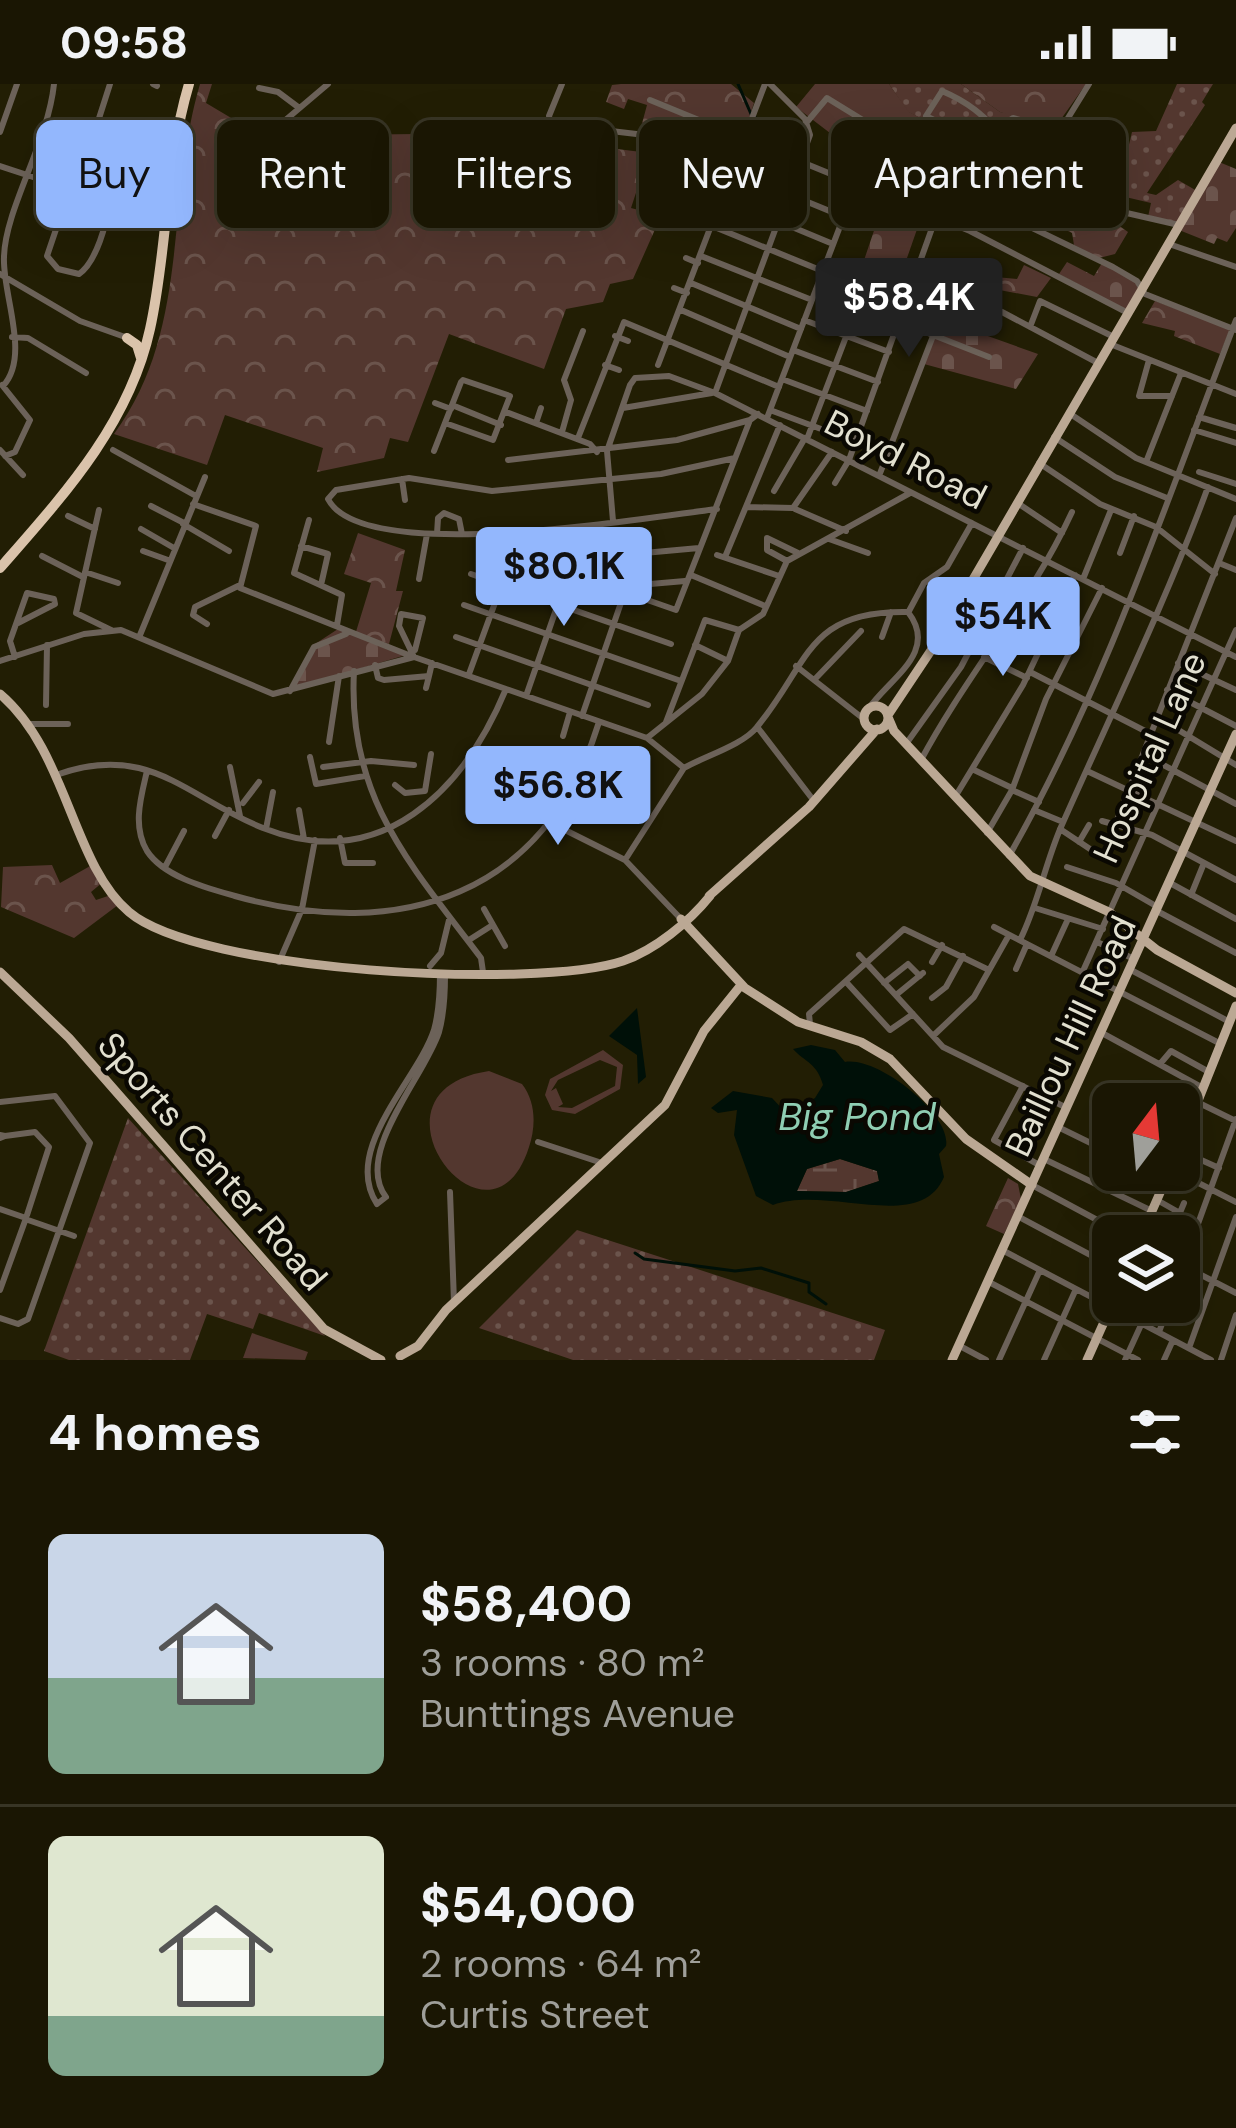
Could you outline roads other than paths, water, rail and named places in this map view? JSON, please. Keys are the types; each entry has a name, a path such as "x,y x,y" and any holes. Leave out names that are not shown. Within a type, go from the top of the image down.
{"highway":[{"path":"2,564 103,442 141,362 173,155 189,84"},
{"path":"127,338 140,350 141,362"}],"main road":[{"path":"3,698 30,724 97,865 130,913 162,929 279,963 483,972 598,968 650,946 814,801 936,644 1054,437 1231,146 1236,128"},
{"path":"874,720 906,744 1009,856 1040,881 1109,912 1144,940 1236,992"},
{"name":"Baillou Hill Road","path":"952,1360 1236,730"},
{"path":"681,922 741,988 797,1027 872,1052 914,1081"},
{"name":"Sports Center Road","path":"0,969 27,987 318,1320 334,1335 381,1360"},
{"path":"741,988 812,1028 873,1048 914,1081 969,1142 1032,1185"},
{"path":"403,1359 454,1302 674,1094 699,1045 741,988"},
{"path":"1200,1096 1236,1006"},
{"path":"454,1302 668,1107 699,1045"},
{"path":"1151,1215 1162,1191"},
{"name":"Sports Center Road","path":"318,1320 379,1355 403,1359"},
{"path":"1087,1360 1103,1323"}],"street":[{"path":"0,131 17,84"},
{"path":"2,453 15,452 31,424 2,384 14,368 3,276 5,246 49,124 54,84"},
{"path":"97,120 110,84"},
{"path":"289,120 328,84"},
{"path":"562,84 549,116 551,124 639,135"},
{"path":"753,120 768,84 805,120"},
{"path":"1067,120 1089,84"},
{"path":"818,86 824,98 861,120"},
{"path":"259,88 278,92 298,108"},
{"path":"934,120 926,116 942,91 992,120"},
{"path":"807,143 807,122 824,98"},
{"path":"650,100 696,120"},
{"path":"0,166 36,180"},
{"path":"72,190 108,205 90,262 79,274 48,260 72,190"},
{"path":"1126,213 1180,225"},
{"path":"658,365 711,228"},
{"path":"717,228 852,283"},
{"path":"613,521 607,451 623,408 713,393 774,228"},
{"path":"794,228 833,244"},
{"path":"541,562 672,611 690,577 734,458 780,383 839,228"},
{"path":"835,483 856,442 933,228"},
{"path":"960,228 1128,313"},
{"path":"1009,856 1037,806 1129,602 1235,326 1142,290 1140,283 1113,267 1032,228"},
{"path":"1169,244 1236,267"},
{"path":"686,258 755,276 812,300"},
{"path":"3,276 80,321 147,344"},
{"path":"917,277 1098,363"},
{"path":"691,283 801,329"},
{"path":"674,288 687,293"},
{"path":"816,289 989,357"},
{"path":"1030,327 1040,301 1150,361 1236,394"},
{"path":"774,491 806,439 858,307"},
{"path":"681,310 878,382"},
{"path":"804,320 890,352"},
{"path":"578,438 615,336 627,322 780,383 867,411"},
{"path":"562,432 571,400 564,380 583,331"},
{"path":"879,476 933,335"},
{"path":"615,336 628,341"},
{"path":"12,337 28,338 86,373"},
{"path":"1150,361 1138,394 1149,399 1160,392 1172,396"},
{"path":"604,365 619,370"},
{"path":"1146,462 1181,373"},
{"name":"Boyd Road","path":"623,408 632,381 659,375 713,393 1236,657"},
{"path":"434,451 452,407 467,378 508,394 506,412 491,440 446,423"},
{"path":"435,403 501,425"},
{"path":"536,423 541,408"},
{"path":"506,412 578,438 597,452"},
{"path":"1069,412 1146,462 1236,499"},
{"path":"508,460 607,451 761,416 812,425 856,442"},
{"path":"1199,417 1236,428"},
{"path":"778,576 721,556 779,425"},
{"path":"1194,430 1236,443"},
{"path":"1054,437 1115,477 1167,498"},
{"path":"113,449 195,500 256,526 238,586 194,607 194,615 207,624"},
{"path":"793,508 832,452"},
{"path":"2,453 23,476"},
{"path":"716,509 533,531 428,534 403,533 344,514 329,503 336,490 402,479 483,491 609,480 734,458"},
{"path":"1039,463 1112,509 1156,527 1215,574"},
{"path":"1199,472 1236,484"},
{"path":"140,636 205,477"},
{"path":"402,479 405,500"},
{"path":"1016,969 1040,881 1158,618 1208,488"},
{"path":"647,738 702,694 728,661 739,630 761,617 787,561 911,492"},
{"path":"1016,502 1062,533"},
{"path":"152,506 229,550"},
{"path":"746,507 793,508 847,531"},
{"path":"955,797 1028,675 1112,509"},
{"path":"99,510 77,616 140,636 260,691 286,693 415,653"},
{"path":"921,760 946,711 1050,562 1072,512"},
{"path":"437,533 444,513 459,519 462,534"},
{"path":"68,516 94,529"},
{"path":"1120,553 1134,516"},
{"path":"1115,825 1236,518"},
{"path":"309,520 294,573 344,598 337,626"},
{"path":"908,612 924,584 947,567 972,523"},
{"path":"141,529 174,548"},
{"path":"533,531 541,562"},
{"path":"419,579 428,534"},
{"path":"787,561 767,550 767,538 798,553"},
{"path":"829,538 868,553"},
{"path":"301,546 328,554 321,585"},
{"path":"541,562 701,548"},
{"path":"906,744 961,667 1022,548"},
{"path":"143,551 169,560"},
{"path":"582,716 625,590 622,555"},
{"path":"43,556 118,584"},
{"path":"469,676 511,559"},
{"path":"1219,563 1236,570"},
{"path":"472,574 671,644"},
{"path":"526,696 568,574"},
{"path":"625,590 690,577 766,607"},
{"path":"238,586 337,626 346,634 415,653 647,738 684,768"},
{"path":"987,833 1012,789 1055,683 1102,588"},
{"path":"15,657 9,643 29,591 55,599 56,604 18,623"},
{"path":"464,605 681,681"},
{"path":"882,637 891,612"},
{"path":"625,860 684,768 758,727 819,636 840,623 908,612"},
{"path":"796,666 874,720 917,649 919,630 908,612"},
{"path":"401,614 423,618 415,653 399,626 401,614"},
{"path":"665,724 706,618 739,630"},
{"path":"0,662 111,630"},
{"path":"816,678 861,631"},
{"name":"Hospital Lane","path":"1083,971 1236,632"},
{"path":"286,693 298,682 314,647 346,634"},
{"path":"456,637 648,705"},
{"path":"46,645 46,705"},
{"path":"695,645 728,661"},
{"path":"984,657 1055,683 1150,734"},
{"path":"425,676 433,663"},
{"path":"1178,663 1236,691"},
{"path":"375,664 380,680 425,676"},
{"path":"421,666 426,688"},
{"path":"355,671 354,728 365,776 386,829 481,958 483,972"},
{"path":"328,742 339,676"},
{"path":"56,775 94,766 147,771 185,782 266,829 315,840 340,838 386,829 434,802 472,760 506,689"},
{"path":"1167,690 1236,730"},
{"path":"563,736 570,712"},
{"path":"1156,717 1236,765"},
{"path":"147,771 139,826 145,848 165,867 215,890 302,909 362,912 436,898 497,875 551,824 583,772 599,722"},
{"path":"30,724 68,724"},
{"path":"758,727 814,801"},
{"path":"431,754 425,791 434,802"},
{"path":"1143,754 1236,804"},
{"path":"310,757 316,784 365,776"},
{"path":"323,767 362,762 414,765"},
{"path":"230,767 240,816"},
{"path":"972,770 1012,789 1090,849"},
{"path":"1087,771 1236,842"},
{"path":"241,804 259,782"},
{"path":"394,785 405,793 425,791"},
{"path":"266,829 273,792"},
{"path":"215,836 229,810"},
{"path":"299,810 304,838"},
{"path":"1102,821 1145,832 1236,880"},
{"path":"551,824 625,860 681,922"},
{"path":"1079,842 1089,825"},
{"path":"165,867 184,832"},
{"path":"340,838 345,863 374,862"},
{"path":"279,963 302,909 315,840"},
{"path":"1191,895 1204,862"},
{"path":"1067,867 1120,886 1236,953"},
{"path":"1170,883 1236,919"},
{"path":"1035,908 1103,929"},
{"path":"484,909 505,946"},
{"path":"438,969 439,1032 378,1152 376,1178 386,1198 377,1204 370,1155 434,1031 438,969 448,916"},
{"path":"1052,956 1068,919"},
{"path":"468,941 491,926"},
{"path":"994,927 1221,1044"},
{"path":"812,1028 809,1014 904,929 989,970"},
{"path":"933,1036 974,997 1010,934"},
{"path":"1097,942 1229,1022"},
{"path":"932,962 942,945"},
{"path":"859,956 943,1047 1067,1108"},
{"path":"932,998 945,989 963,956"},
{"path":"884,983 910,962 921,975 896,995"},
{"path":"847,982 890,1030 913,1014"},
{"path":"1102,1033 1203,1088"},
{"path":"1160,1064 1171,1051 1209,1072"},
{"path":"1023,1086 994,1139 1155,1206 1180,1213 1184,1203"},
{"path":"0,1102 48,1094 90,1143 27,1321 0,1318"},
{"path":"69,1113 81,1102"},
{"path":"1200,1109 1236,1120 1200,1218"},
{"path":"1058,1126 1092,1143"},
{"path":"0,1290 48,1144 34,1132 1,1134"},
{"path":"538,1142 602,1163"},
{"path":"1200,1156 1219,1168"},
{"path":"1032,1185 1092,1217"},
{"path":"1200,1185 1236,1202"},
{"path":"450,1192 454,1302"},
{"path":"0,1209 74,1236"},
{"path":"1017,1216 1092,1256"},
{"path":"1189,1348 1236,1217"},
{"path":"1002,1250 1092,1296"},
{"path":"999,1360 1040,1270"},
{"path":"1200,1275 1236,1293"},
{"path":"987,1281 1138,1360"},
{"path":"1044,1360 1076,1289"},
{"path":"1221,1360 1236,1315"},
{"path":"1159,1333 1163,1323"},
{"path":"1126,1357 1142,1324 1205,1358"},
{"path":"1180,1327 1194,1333"},
{"path":"1164,1360 1173,1340"},
{"path":"958,1345 986,1360"}],"water":[{"path":"637,1008 646,1077 638,1084 637,1055 609,1036"},
{"name":"Big Pond","path":"811,1045 835,1050 845,1062 876,1068 893,1078 925,1104 945,1133 946,1146 939,1154 944,1177 932,1194 894,1206 820,1200 773,1205 756,1196 734,1135 737,1110 718,1113 711,1108 733,1091 772,1098 787,1114 815,1098 823,1085 821,1078 793,1049","holes":["840,1159 877,1171 879,1181 846,1192 797,1191 807,1169"]}],"waterway":[{"path":"738,84 758,120"},
{"path":"635,1253 644,1259 735,1271 761,1268 809,1283 809,1292 826,1304"}]}
